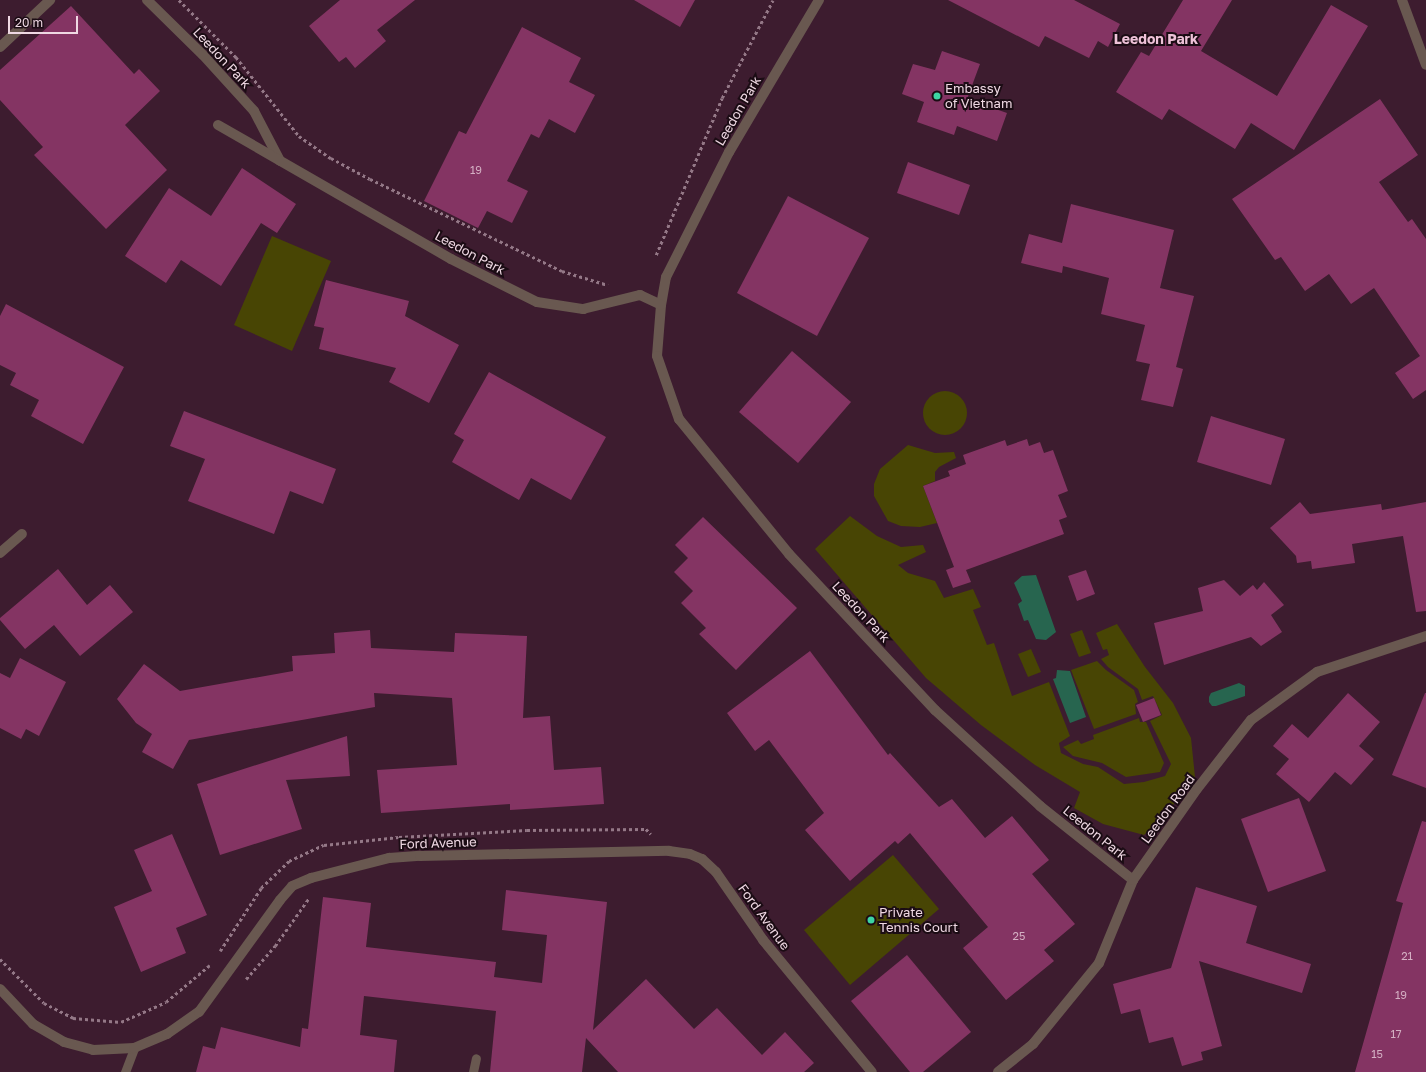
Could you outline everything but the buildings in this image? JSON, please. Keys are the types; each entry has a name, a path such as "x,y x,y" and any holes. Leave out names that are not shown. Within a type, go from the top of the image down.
{"street":[{"path":"0,47 50,0"},
{"name":"Leedon Park","path":"147,0 203,55 254,111 280,161"},
{"name":"Leedon Park","path":"819,0 729,152 666,277 661,305 658,356 679,419 789,554 936,710 1040,806 1133,880"},
{"path":"1402,0 1426,65"},
{"name":"Leedon Park","path":"218,125 451,260 537,302 583,309 640,295 661,305"},
{"path":"0,554 22,534"},
{"name":"Leedon Road","path":"998,1072 1033,1044 1099,963 1133,880 1197,789 1251,720 1317,672 1426,636"},
{"name":"Ford Avenue","path":"0,989 33,1024 64,1042 93,1050 134,1048 167,1034 199,1012 280,900 292,886 311,878 388,858 669,851 690,854 702,859 716,872 763,940 872,1072"}],"lane":[{"path":"125,1072 134,1048"},
{"path":"473,1072 476,1058"}],"path":[{"path":"179,0 236,57 299,136 332,158 370,179 562,271 612,286"},
{"path":"655,258 722,98 773,0"},
{"path":"219,952 261,888 289,861 324,845 400,837 527,830 646,829 669,851"},
{"path":"245,980 275,946 311,895"},
{"path":"0,959 44,1003 73,1018 121,1022 166,1002 211,964"}],"shaded area":[{"path":"272,236 331,261 292,351 234,325"},
{"path":"945,391 957,395 963,401 967,413 963,425 957,431 945,435 933,431 927,425 923,413 927,401 933,395"},
{"path":"908,445 935,453 954,452 956,458 939,467 935,472 935,481 923,486 937,523 920,527 901,526 888,521 874,496 874,484 880,469"},
{"path":"850,516 877,536 901,547 923,545 926,552 898,565 908,573 935,581 944,598 973,589 981,607 973,610 987,645 994,643 1012,696 1049,682 1070,736 1059,743 1061,753 1083,764 1098,767 1124,784 1144,782 1165,776 1171,764 1150,721 1162,715 1153,696 1142,700 1138,689 1108,667 1101,659 1109,655 1107,649 1103,650 1096,633 1117,624 1145,667 1173,703 1191,738 1195,777 1162,819 1144,835 1103,824 1074,808 1080,792 1035,765 981,725 926,678 815,549"},
{"path":"1036,575 1056,632 1046,640 1036,639 1028,620 1024,621 1018,604 1022,601 1014,583 1022,576"},
{"path":"1082,630 1091,653 1079,657 1070,634"},
{"path":"1031,649 1041,672 1028,677 1018,654"},
{"path":"1097,661 1106,670 1134,690 1138,702 1135,704 1136,714 1094,729 1071,670"},
{"path":"1057,670 1070,671 1086,717 1070,723 1053,679 1056,678"},
{"path":"1239,683 1245,686 1245,696 1216,706 1212,706 1209,702 1211,693"},
{"path":"1139,718 1140,722 1146,722 1164,763 1160,772 1126,777 1102,763 1073,756 1063,747 1078,740 1081,744 1094,739 1093,735"},
{"name":"Private Tennis Court","path":"893,855 939,909 850,985 804,930"}],"place":[{"name":"Embassy of Vietnam","path":"937,96"},
{"name":"Private Tennis Court","path":"871,920"}],"district":[{"name":"Leedon Park","path":"1156,39"}]}
